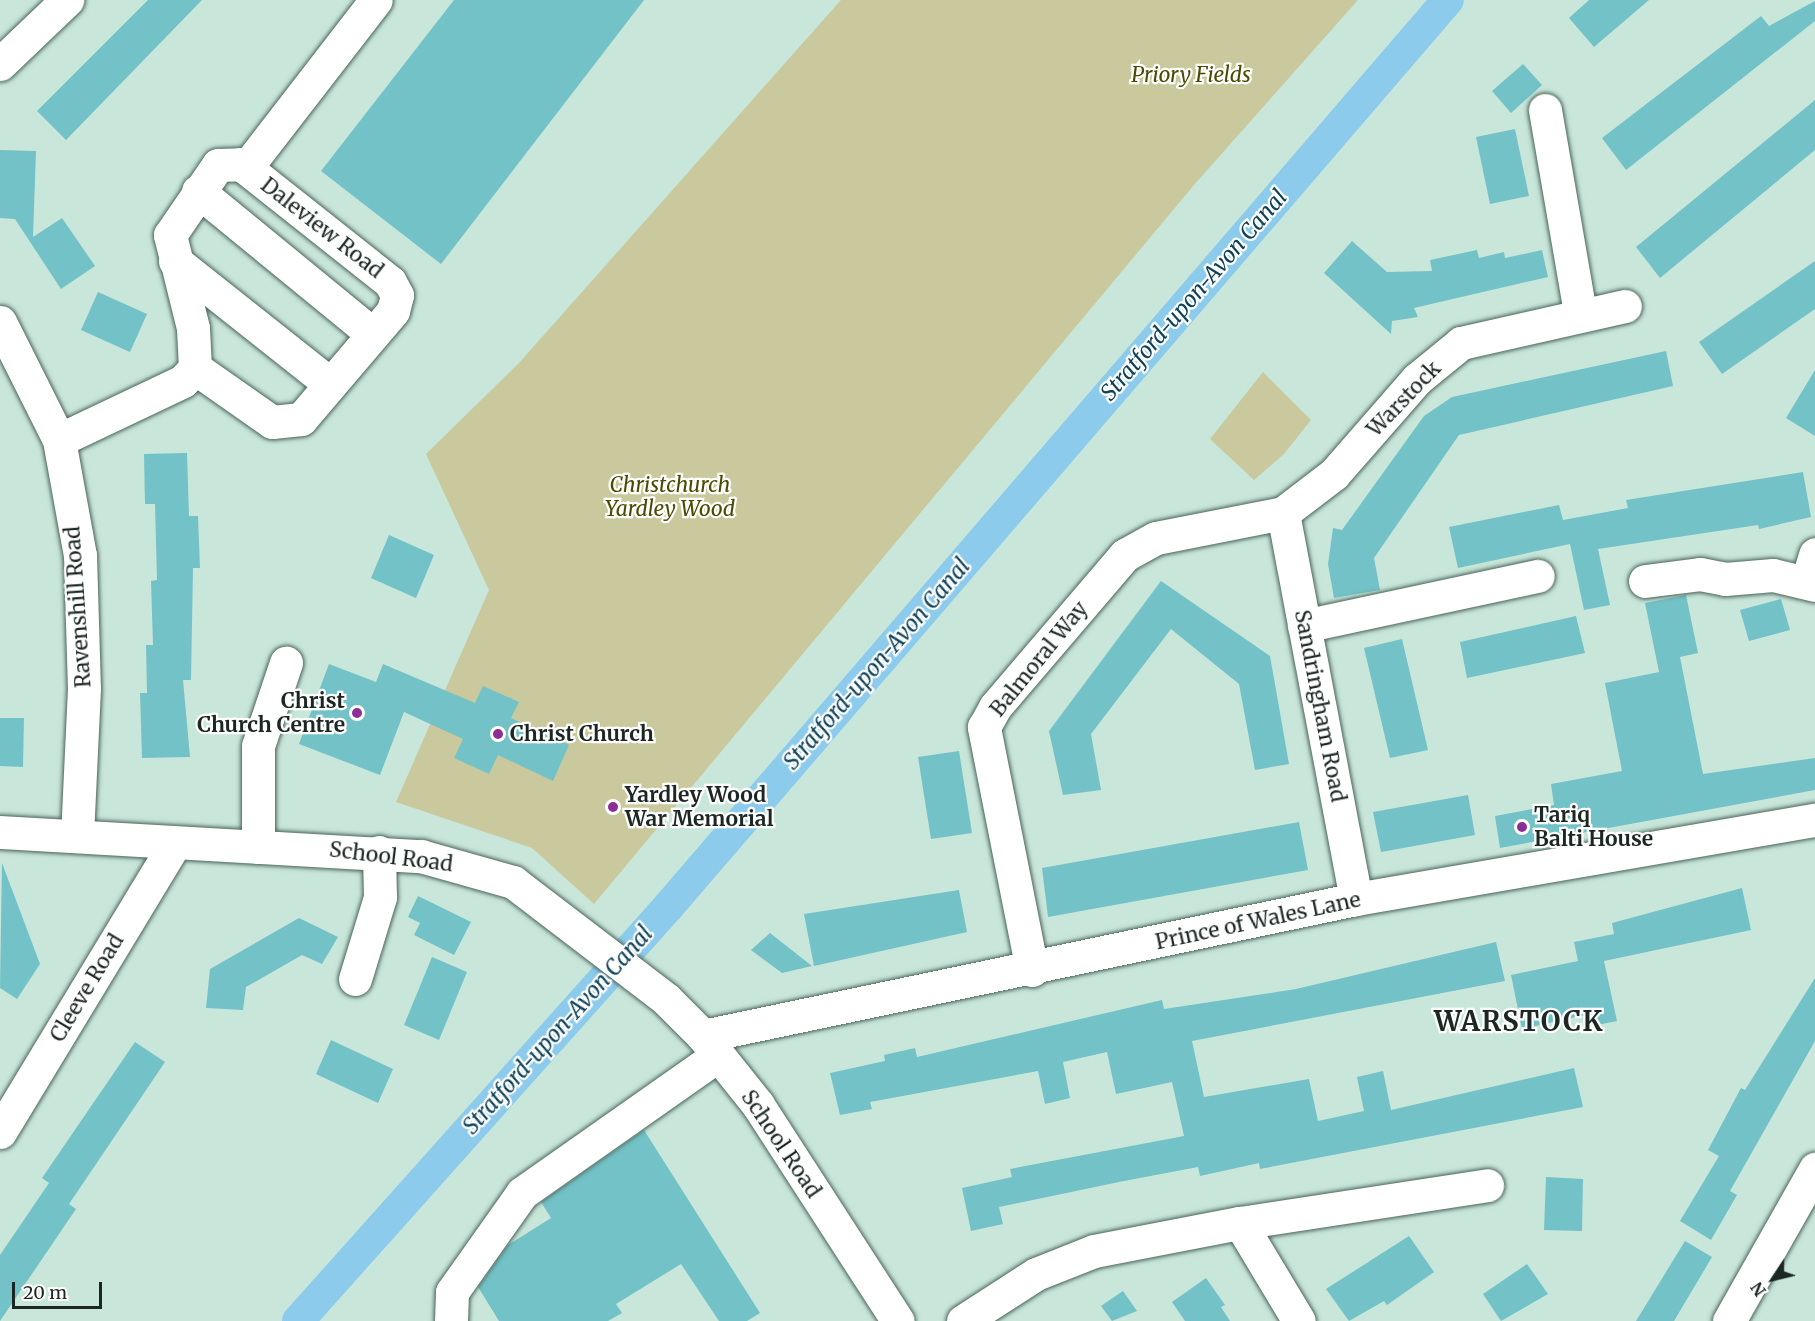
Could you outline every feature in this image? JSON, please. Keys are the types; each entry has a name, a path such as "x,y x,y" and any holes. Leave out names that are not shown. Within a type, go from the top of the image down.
{"street":[{"path":"0,64 67,0"},
{"path":"246,168 376,0"},
{"path":"1545,110 1580,313"},
{"name":"Daleview Road","path":"231,161 246,168 390,282 397,295 393,311 301,419 272,422 189,374 193,328 175,261 172,225 198,191 218,165 231,161"},
{"path":"198,191 373,334"},
{"path":"175,261 330,384"},
{"name":"Warstock","path":"1282,513 1334,474 1417,379 1461,343 1580,313 1625,306"},
{"name":"Ravenshill Road","path":"0,322 59,440 80,555 84,688 77,835"},
{"path":"59,440 189,374"},
{"name":"Sandringham Road","path":"1282,513 1356,899"},
{"name":"Balmoral Way","path":"1032,970 984,727 995,707 1136,546 1282,513"},
{"path":"1645,581 1700,574 1725,579 1812,573"},
{"path":"1304,626 1538,576"},
{"path":"258,847 258,746 286,663"},
{"name":"Prince of Wales Lane","path":"711,1046 1032,970 1356,899 1815,820"},
{"name":"School Road","path":"0,832 77,835 174,844 379,852 460,864 513,882 567,919 666,999 711,1046 758,1105 898,1321"},
{"name":"Cleeve Road","path":"0,1132 174,844"},
{"path":"355,979 380,897 379,852"},
{"path":"451,1321 452,1292 522,1193 711,1046"},
{"path":"1729,1321 1815,1169"},
{"path":"963,1321 1036,1274 1094,1251 1240,1223 1487,1185"},
{"path":"1240,1223 1299,1321"}],"green space":[{"name":"Christchurch Yardley Wood","path":"841,0 1358,0 1194,185 594,904 532,848 396,802 489,590 426,454 519,363"},
{"path":"1263,372 1311,420 1284,454 1254,480 1210,439"}],"building":[{"path":"148,0 202,0 66,140 37,111"},
{"path":"454,0 644,0 441,264 321,171"},
{"path":"1589,0 1649,0 1594,47 1569,18"},
{"path":"1815,1 1815,21 1626,170 1602,138 1761,16 1769,26"},
{"path":"1523,64 1542,85 1511,113 1492,91"},
{"path":"1815,100 1815,150 1660,278 1636,247"},
{"path":"1515,129 1529,196 1490,204 1476,137"},
{"path":"0,150 36,151 33,237 62,218 95,266 61,289 15,219 0,218"},
{"path":"1352,241 1387,272 1432,271 1430,260 1477,250 1479,258 1504,252 1505,258 1542,250 1548,277 1414,308 1418,317 1392,321 1391,334 1324,273"},
{"path":"1815,261 1815,309 1722,374 1699,342"},
{"path":"98,292 147,314 130,352 81,330"},
{"path":"1666,351 1673,386 1459,435 1374,558 1380,590 1334,598 1328,564 1333,528 1342,530 1424,416 1452,397"},
{"path":"1815,370 1815,436 1786,418"},
{"path":"187,453 189,516 198,516 200,568 193,568 191,680 183,680 190,757 142,758 140,693 147,693 146,645 153,645 151,581 157,580 155,504 145,504 144,454"},
{"path":"1803,472 1811,517 1759,529 1758,525 1598,549 1610,605 1584,610 1570,544 1458,568 1449,527 1559,505 1563,520 1628,508 1626,500"},
{"path":"389,535 434,555 416,598 371,578"},
{"path":"1161,581 1270,656 1289,764 1255,770 1239,684 1171,629 1091,734 1101,790 1063,795 1049,731"},
{"path":"1686,595 1698,653 1680,657 1703,774 1815,758 1815,790 1500,848 1495,816 1554,805 1551,784 1622,771 1605,683 1659,672 1645,603"},
{"path":"1781,599 1790,630 1749,641 1740,610"},
{"path":"1576,616 1585,653 1467,678 1460,642"},
{"path":"1402,639 1428,750 1390,758 1364,648"},
{"path":"329,664 376,682 383,664 475,703 483,686 519,702 511,718 569,745 553,781 498,755 489,774 454,758 463,739 404,712 380,775 299,744"},
{"path":"0,718 24,718 23,767 0,766"},
{"path":"959,751 972,833 931,839 918,757"},
{"path":"1468,795 1475,835 1381,852 1373,812"},
{"path":"1299,822 1308,870 1048,917 1042,868"},
{"path":"2,863 40,964 17,999 0,988"},
{"path":"1742,888 1751,930 1604,961 1617,1021 1592,1026 1589,1014 1522,1029 1511,975 1578,961 1574,942 1614,934 1612,923"},
{"path":"959,890 967,932 814,966 804,914"},
{"path":"418,896 471,922 454,955 414,935 420,923 408,917"},
{"path":"299,918 338,937 322,964 302,955 246,987 243,1010 206,1008 210,969"},
{"path":"770,933 812,966 782,973 751,950"},
{"path":"1496,942 1505,981 1192,1041 1204,1097 1309,1079 1318,1121 1364,1111 1357,1077 1383,1071 1391,1110 1574,1068 1583,1107 1260,1169 1259,1163 1200,1176 1198,1167 1124,1181 999,1207 1003,1224 971,1231 962,1188 1012,1177 1010,1169 1184,1136 1172,1082 1116,1094 1107,1052 1063,1062 1070,1098 1045,1104 1038,1071 870,1102 872,1109 840,1115 830,1073 885,1061 884,1055 915,1048 917,1057 1162,1000 1164,1009 1296,989"},
{"path":"432,957 467,972 439,1040 404,1025"},
{"path":"1815,978 1815,1041 1730,1191 1737,1195 1711,1240 1680,1221 1719,1156 1708,1150 1741,1088 1745,1090"},
{"path":"331,1040 393,1069 378,1103 316,1074"},
{"path":"135,1042 165,1062 69,1204 76,1209 0,1321 0,1255 49,1183 42,1178"},
{"path":"644,1130 760,1313 747,1321 719,1321 681,1264 616,1304 622,1313 608,1321 499,1321 478,1287 508,1245 551,1218 541,1202"},
{"path":"1546,1177 1583,1179 1582,1231 1544,1230"},
{"path":"1409,1236 1434,1272 1387,1305 1384,1301 1349,1321 1326,1289"},
{"path":"1685,1241 1712,1257 1674,1321 1636,1321"},
{"path":"1527,1264 1548,1294 1501,1321 1483,1294"},
{"path":"1206,1278 1225,1305 1221,1307 1230,1321 1185,1321 1172,1302"},
{"path":"1123,1291 1137,1311 1112,1321 1101,1306"}],"waterway":[{"name":"Stratford-upon-Avon Canal","path":"298,1321 668,907 1448,0"}],"place":[{"name":"Christ Church Centre","path":"357,713"},
{"name":"Christ Church","path":"498,734"},
{"name":"Yardley Wood War Memorial","path":"613,807"},
{"name":"Tariq Balti House","path":"1522,827"}],"district":[{"name":"WARSTOCK","path":"1519,1022"}],"park label":[{"name":"Priory Fields","path":"1191,75"}]}
